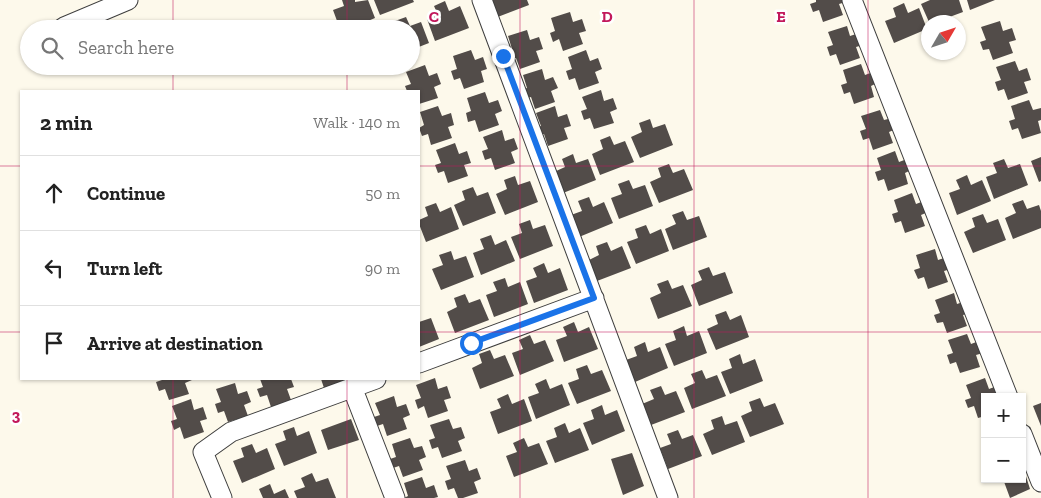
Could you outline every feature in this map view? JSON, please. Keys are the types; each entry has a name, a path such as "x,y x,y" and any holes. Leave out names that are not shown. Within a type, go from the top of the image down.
{"street":[{"path":"81,20 128,0"},
{"path":"482,0 668,498"},
{"path":"852,0 1006,393"},
{"path":"420,363 594,298"},
{"path":"222,498 203,452 231,432 373,380"},
{"path":"352,387 394,498"},
{"path":"1024,438 1041,482"}],"building":[{"path":"342,0 355,0 355,2 368,0 375,18 370,20 337,20 333,10 344,6"},
{"path":"374,0 413,0 414,2 380,15"},
{"path":"488,0 527,0 529,5 495,18"},
{"path":"816,0 845,0 846,2 839,4 843,15 823,22 819,10 813,12 810,4 816,2"},
{"path":"930,0 959,0 963,12 955,15 926,15 921,4"},
{"path":"967,0 995,0 970,10"},
{"path":"445,1 449,11 460,6 469,28 435,41 427,19 438,15 434,6"},
{"path":"904,3 908,13 919,8 922,15 921,32 894,43 885,21 896,17 893,8"},
{"path":"570,12 573,22 582,19 586,31 579,33 583,44 563,51 559,39 553,42 550,33 555,31 551,18"},
{"path":"1000,21 1003,31 1012,28 1016,40 1009,42 1013,53 993,60 989,49 983,50 980,42 986,40 981,27"},
{"path":"420,22 421,22 429,43 420,46"},
{"path":"847,26 850,36 859,33 863,45 856,47 860,58 840,65 836,54 830,56 827,47 833,45 828,32"},
{"path":"527,30 530,40 539,37 543,49 536,51 540,62 520,69 516,58 510,60 507,51 512,49 508,36"},
{"path":"471,50 475,60 483,57 487,69 481,71 484,82 464,89 460,78 454,80 451,71 457,69 453,56"},
{"path":"586,50 590,61 598,58 602,69 595,72 599,83 579,90 575,78 569,80 566,71 572,69 568,57"},
{"path":"1015,61 1019,71 1027,68 1031,80 1024,82 1028,93 1008,100 1004,89 998,91 995,82 1001,80 996,67"},
{"path":"861,64 865,75 873,72 877,83 871,86 874,97 854,104 850,92 844,94 841,85 847,83 843,70"},
{"path":"425,65 429,76 437,73 441,84 434,87 438,98 420,104 420,90 407,90 405,86 411,84 407,75 420,75 420,67"},
{"path":"542,69 545,80 553,77 558,88 551,91 555,102 535,109 531,97 525,99 522,90 527,88 523,75"},
{"path":"601,90 604,101 613,98 617,109 610,112 614,123 594,129 590,118 584,120 581,111 587,109 582,97"},
{"path":"485,92 489,103 498,100 502,111 495,114 499,125 479,132 475,120 468,122 466,113 471,111 467,98"},
{"path":"1029,100 1033,110 1041,108 1041,120 1038,121 1041,133 1022,139 1018,128 1012,130 1009,121 1015,119 1011,106"},
{"path":"438,106 442,116 451,113 454,125 448,127 452,138 431,145 428,134 422,136 420,131 420,127 424,125 420,112"},
{"path":"555,106 558,117 567,114 571,126 564,128 568,139 548,146 544,134 538,136 535,128 541,126 536,113"},
{"path":"880,110 884,120 892,118 896,129 889,132 893,143 873,150 869,138 863,140 860,131 866,129 861,116"},
{"path":"650,119 653,128 665,124 673,145 640,158 631,137 642,132 639,123"},
{"path":"502,130 505,141 514,138 518,149 511,152 515,163 495,170 491,158 485,160 482,151 488,149 483,137"},
{"path":"610,136 614,145 625,141 634,162 600,175 592,154 603,149 600,140"},
{"path":"455,143 459,154 467,151 471,163 464,165 468,176 448,183 444,171 438,173 435,165 441,163 436,150"},
{"path":"895,151 899,162 907,159 911,170 905,173 908,184 888,191 884,179 878,181 875,172 881,170 877,158"},
{"path":"573,154 576,163 588,159 596,180 563,193 554,172 565,167 562,159"},
{"path":"1041,157 1041,181 1039,182 1031,161"},
{"path":"1004,159 1008,168 1020,164 1028,185 994,199 986,177 997,173 993,163"},
{"path":"669,164 673,173 684,169 693,190 659,203 650,182 661,177 658,168"},
{"path":"967,175 971,185 982,180 991,201 957,215 949,193 960,189 956,180"},
{"path":"515,176 518,185 530,181 538,202 505,215 496,194 507,189 504,180"},
{"path":"629,180 633,189 645,185 653,206 619,219 611,198 622,194 618,184"},
{"path":"473,187 477,196 488,192 496,213 463,226 454,205 465,200 462,191"},
{"path":"912,193 916,204 924,201 928,212 921,215 925,226 905,233 901,221 895,223 892,214 898,212 894,200"},
{"path":"589,197 593,207 604,202 613,223 579,237 571,215 582,211 578,201"},
{"path":"1023,200 1027,209 1039,205 1041,228 1013,239 1005,218 1016,213 1012,204"},
{"path":"436,203 440,212 451,207 459,229 426,242 420,227 420,220 428,216 425,207"},
{"path":"683,211 687,220 699,216 707,237 673,250 665,229 676,224 672,215"},
{"path":"983,214 987,223 998,219 1006,240 973,253 964,232 975,227 972,218"},
{"path":"530,220 533,229 545,225 553,246 520,259 511,237 522,233 519,224"},
{"path":"646,225 650,234 661,229 669,251 636,264 627,242 638,238 635,229"},
{"path":"491,235 495,245 506,240 515,261 481,275 473,253 484,249 480,239"},
{"path":"607,242 611,251 622,246 631,268 597,281 589,260 599,255 596,246"},
{"path":"935,249 938,260 947,257 951,269 944,271 948,282 928,289 924,277 918,279 914,270 920,268 916,255"},
{"path":"451,251 454,260 466,256 474,277 441,290 432,269 443,265 439,255"},
{"path":"544,263 548,273 560,268 568,290 534,303 526,281 537,277 533,268"},
{"path":"709,267 713,276 725,272 733,293 699,306 691,285 702,280 698,271"},
{"path":"505,278 508,287 520,282 528,304 494,317 486,295 497,291 493,282"},
{"path":"668,280 672,289 683,285 692,306 658,319 650,298 661,293 657,284"},
{"path":"954,293 957,304 966,301 970,313 963,315 967,326 947,333 943,322 937,323 934,315 940,313 935,300"},
{"path":"465,294 469,303 480,299 489,320 455,333 447,312 457,307 454,298"},
{"path":"726,311 730,320 741,315 749,337 716,350 707,329 718,324 715,315"},
{"path":"431,318 439,339 420,347 420,322"},
{"path":"574,322 578,332 589,327 598,349 564,362 556,340 567,336 563,327"},
{"path":"684,326 687,336 699,331 707,353 674,366 665,344 676,340 673,331"},
{"path":"967,334 971,344 979,341 983,353 976,355 980,367 960,373 956,362 950,364 947,355 953,353 948,340"},
{"path":"530,335 534,344 545,340 554,361 520,375 512,353 523,349 519,340"},
{"path":"645,342 648,352 660,347 668,368 635,382 626,360 637,356 634,347"},
{"path":"490,350 494,359 505,355 514,376 480,389 472,368 482,363 479,354"},
{"path":"740,354 743,364 755,359 763,381 730,394 721,372 732,368 729,359"},
{"path":"587,365 591,374 602,370 611,391 577,404 568,383 579,379 576,369"},
{"path":"702,370 706,379 717,375 726,396 692,409 684,388 695,383 691,374"},
{"path":"435,378 438,389 447,386 451,398 444,400 448,411 428,418 424,406 418,409 415,400 421,398 416,385"},
{"path":"985,378 989,389 997,386 1000,393 981,393 981,417 978,418 974,406 968,408 965,400 971,398 966,385"},
{"path":"546,379 550,389 562,384 570,405 536,419 528,397 539,393 535,384"},
{"path":"162,380 192,380 185,383 189,394 169,400 165,389 159,391 156,382"},
{"path":"260,380 291,380 294,387 287,389 291,400 271,407 267,395 260,397 257,389 263,387"},
{"path":"321,380 347,380 324,388"},
{"path":"235,383 238,394 247,391 251,402 244,405 248,416 228,422 224,411 218,413 215,404 221,402 216,389"},
{"path":"661,386 665,395 676,391 685,412 651,425 642,404 654,399 650,390"},
{"path":"508,394 512,404 524,399 532,421 498,434 490,412 501,408 497,399"},
{"path":"394,396 397,407 406,404 410,415 403,418 407,429 387,436 383,424 377,426 374,417 380,415 375,403"},
{"path":"760,398 764,407 775,403 784,424 750,437 741,416 752,411 749,402"},
{"path":"191,399 194,410 203,407 207,419 200,421 204,432 184,439 180,427 174,430 171,421 177,419 172,406"},
{"path":"1041,403 1041,426 1033,406"},
{"path":"602,405 605,415 617,410 625,431 592,445 583,423 594,419 591,410"},
{"path":"722,416 725,425 737,421 745,442 712,455 703,434 714,429 711,420"},
{"path":"351,419 359,440 328,450 321,430"},
{"path":"449,419 453,429 461,427 465,438 458,441 462,451 442,458 438,447 432,449 429,440 435,438 430,425"},
{"path":"565,423 569,433 580,428 589,450 555,463 546,441 557,437 554,428"},
{"path":"294,427 297,436 309,431 317,453 284,466 275,444 286,440 283,431"},
{"path":"678,430 682,439 693,435 702,456 668,469 660,448 671,444 667,434"},
{"path":"410,438 414,448 422,446 426,457 419,460 423,470 403,477 399,466 393,468 390,459 396,457 392,444"},
{"path":"524,438 528,447 539,443 548,464 514,477 506,456 517,452 513,443"},
{"path":"252,444 256,453 267,448 275,469 242,483 233,461 244,457 241,448"},
{"path":"632,453 644,486 623,495 611,459"},
{"path":"465,460 469,471 477,468 481,479 474,482 478,493 458,498 454,488 448,490 445,481 451,479 446,466"},
{"path":"312,473 316,482 328,478 336,498 297,498 294,491 305,487 301,478"},
{"path":"1026,476 1030,489 1010,498 1004,483 1026,483"},
{"path":"422,477 426,488 434,485 438,497 404,498 408,496 404,483"},
{"path":"270,484 274,494 285,489 289,498 263,498 259,489"}],"route":[{"path":"471,343 594,298 503,56"}]}
